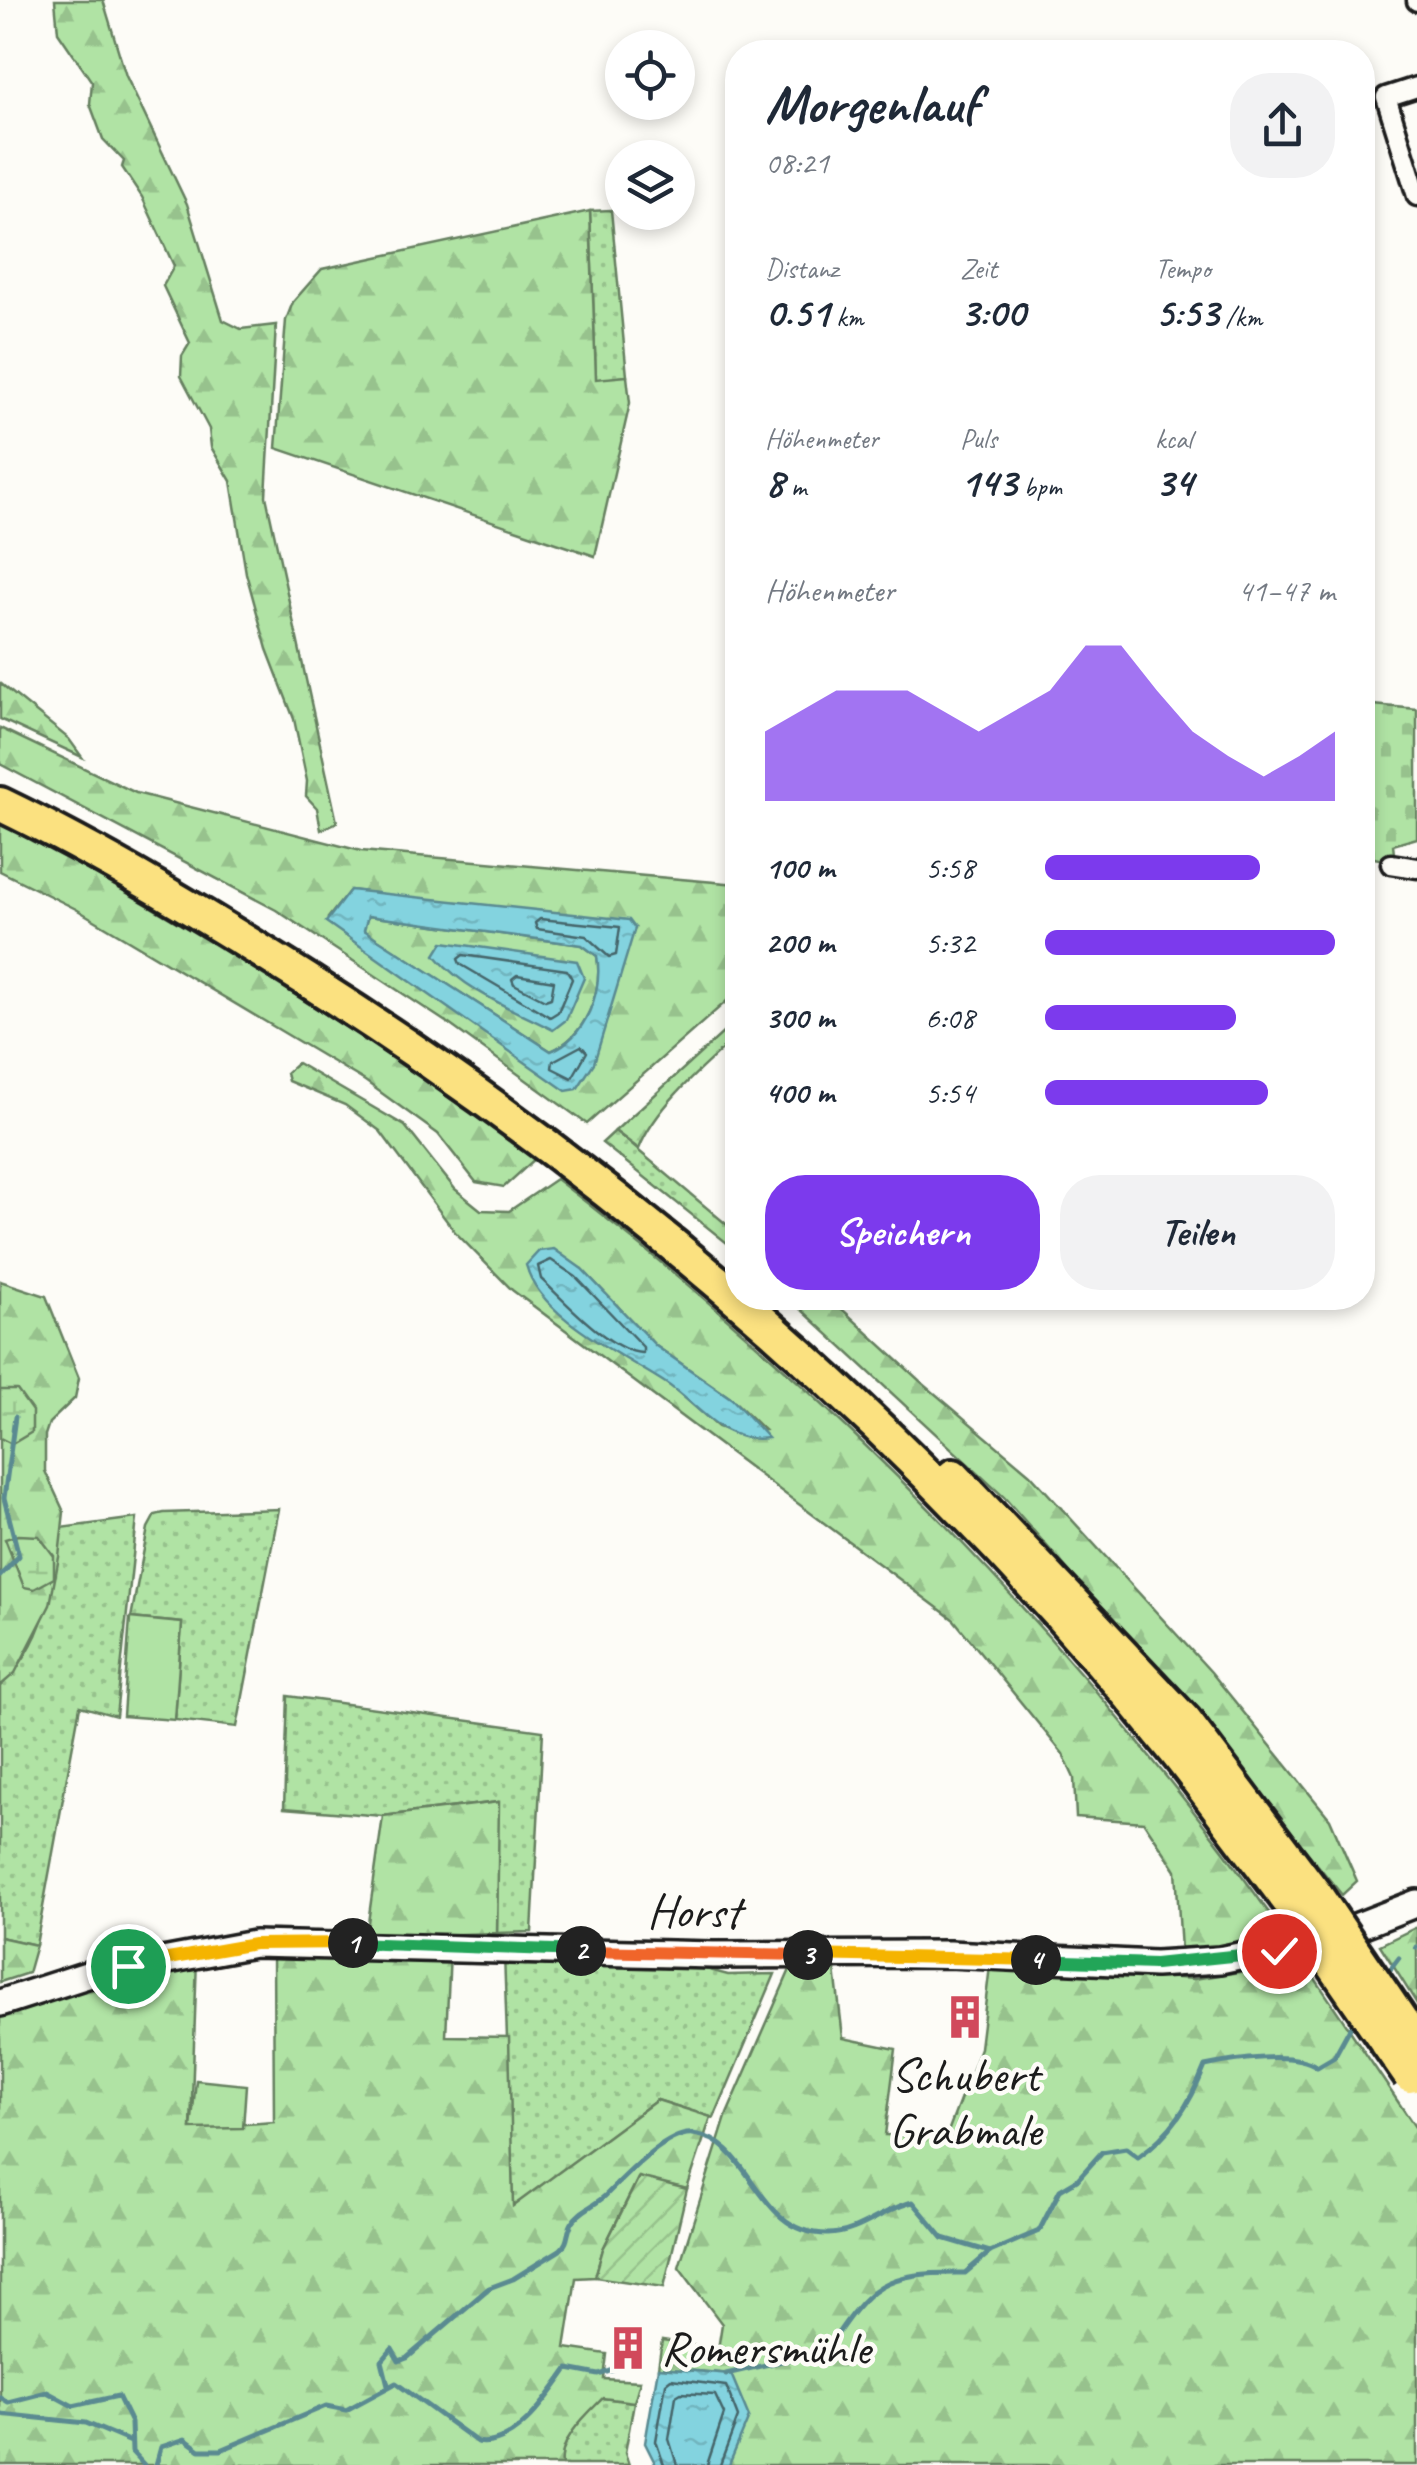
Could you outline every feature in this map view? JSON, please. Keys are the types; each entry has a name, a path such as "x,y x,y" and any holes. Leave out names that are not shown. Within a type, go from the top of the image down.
{"highway":[{"path":"0,784 167,869 460,1058 672,1218 725,1265"},
{"path":"0,804 209,918 410,1046 631,1209 725,1289"},
{"path":"749,1310 804,1357 1048,1605 1305,1902"},
{"path":"775,1310 872,1396 991,1512 1159,1693 1305,1902 1415,2069"}],"street":[{"path":"1417,87 1386,97 1417,196"},
{"path":"1391,864 1417,868"},
{"name":"Horst","path":"0,2003 87,1975 254,1944 713,1955 948,1954 1155,1964 1220,1960 1330,1937 1417,1903"}],"green space":[{"path":"55,0 103,0 126,76 187,204 223,320 241,329 276,325 266,496 337,822 321,830 317,808 306,796 307,781 294,719 267,649 246,573 231,481 211,447 209,429 181,376 182,356 190,343 163,286 174,266 142,197 122,167 124,161 103,139 90,104 92,82 58,32"},
{"path":"605,210 605,230 613,230 627,376 596,380 590,211"},
{"path":"590,211 596,379 627,376 630,403 595,556 276,448 286,320 293,302 322,269"},
{"path":"0,683 69,739 82,757 0,719"},
{"path":"1375,705 1417,709 1417,838 1393,845 1395,862 1375,858"},
{"path":"0,728 136,793 361,851 725,883 725,1003 587,1124 449,1024 276,910 0,764","holes":["350,890 635,928 566,1090 328,918"]},
{"path":"0,822 274,981 537,1157 504,1187 476,1182 438,1134 365,1081 76,909 0,871"},
{"path":"368,916 582,945 597,956 598,970 594,998 583,1024 551,1051 363,930"},
{"path":"725,1031 725,1047 669,1103 639,1149 615,1131"},
{"path":"297,1063 405,1126 455,1189 481,1210 509,1211 556,1179 761,1348 952,1532 1042,1629 1211,1834 1289,1941 1181,1950 1176,1870 1144,1822 1076,1817 1074,1778 1063,1754 954,1620 512,1290 455,1232 380,1131 345,1105 288,1081 286,1073","holes":["582,1269 656,1346 732,1399 764,1430 735,1433 718,1427 669,1384 595,1340 553,1303"]},
{"path":"615,1131 725,1223 725,1241 602,1143"},
{"path":"0,1281 46,1296 79,1378 75,1398 49,1423 45,1435 45,1471 64,1512 50,1605 15,1673 0,1686"},
{"path":"802,1310 843,1310 1030,1474 1211,1672 1330,1819 1357,1881 1342,1895 1214,1737 1004,1497"},
{"path":"0,1390 17,1390 32,1411 32,1432 12,1444 0,1438"},
{"path":"279,1509 237,1727 175,1720 182,1623 131,1618 148,1528 155,1515 164,1513"},
{"path":"137,1518 116,1716 80,1706 36,1945 0,1937 0,1686 28,1652 45,1613 60,1528"},
{"path":"39,1536 54,1556 54,1578 34,1589 24,1587 5,1539"},
{"path":"130,1618 182,1623 175,1720 123,1716"},
{"path":"288,1696 543,1731 532,1932 497,1933 498,1802 383,1816 284,1808"},
{"path":"499,1802 497,1933 366,1937 383,1816"},
{"path":"1417,1927 1417,2004 1380,1945"},
{"path":"0,1937 36,1945 28,1973 0,1982"},
{"path":"273,1949 450,1953 446,2036 509,2037 513,2206 657,2100 711,2117 687,2189 638,2178 603,2249 595,2277 576,2278 565,2348 607,2354 604,2379 640,2381 634,2402 603,2398 589,2412 564,2446 562,2465 0,2465 0,2014 94,1979 197,1958 191,2128 274,2122"},
{"path":"504,1954 676,1961 728,1975 775,1974 714,2118 657,2100 513,2207"},
{"path":"834,1961 843,2038 896,2049 885,2135 946,2137 980,2048 990,1966 1194,1979 1304,1962 1417,2130 1417,2465 729,2465 734,2449 731,2374 658,2368 662,2341 718,2349 722,2324 679,2267 727,2114 792,1965"},
{"path":"196,2080 246,2085 243,2128 191,2129"},
{"path":"639,2177 687,2189 664,2287 595,2277 603,2249"},
{"path":"602,2398 634,2402 625,2453 629,2465 562,2465 569,2437"}],"water":[{"path":"350,890 629,920 635,928 594,1063 577,1089 566,1091 326,922","holes":["368,916 582,945 597,956 594,998 583,1024 551,1051 364,930"]},
{"path":"443,942 577,961 584,978 566,1020 553,1030 474,989 435,955"},
{"path":"554,1249 582,1269 656,1346 732,1399 768,1438 751,1438 723,1429 664,1382 564,1318 534,1284 526,1265 539,1251"},
{"path":"658,2368 731,2374 749,2417 729,2465 656,2465 645,2443"}],"waterway":[{"path":"0,1576 19,1556 4,1498 15,1417"},
{"path":"1386,1975 1399,1958"},
{"path":"726,2374 826,2351 855,2310 882,2286 915,2275 965,2273 990,2252 1039,2231 1060,2190 1077,2180 1102,2152 1126,2148 1138,2157 1161,2138 1186,2105 1205,2066 1279,2058 1317,2067 1334,2057 1356,2017"},
{"path":"388,2385 382,2361 392,2349 399,2361 407,2358 489,2288 513,2279 560,2250 579,2215 647,2156 683,2135 713,2140 729,2153 769,2204 803,2230 839,2233 913,2202 943,2238 990,2252"},
{"path":"156,2465 161,2447 185,2439 200,2450 221,2450 326,2406 346,2410 396,2383 477,2442 491,2442 529,2418 568,2369 599,2375 613,2370"},
{"path":"0,2397 8,2402 47,2392 73,2406 118,2396 131,2423 132,2452 144,2465"},
{"path":"0,2414 86,2423 131,2442"}],"place":[{"name":"Schubert Grabmale","path":"965,2017"},
{"name":"Romersmühle","path":"628,2348"}],"route":[{"path":"128,1966 254,1944 364,1943 713,1955 948,1954 1155,1964 1279,1951"}]}
